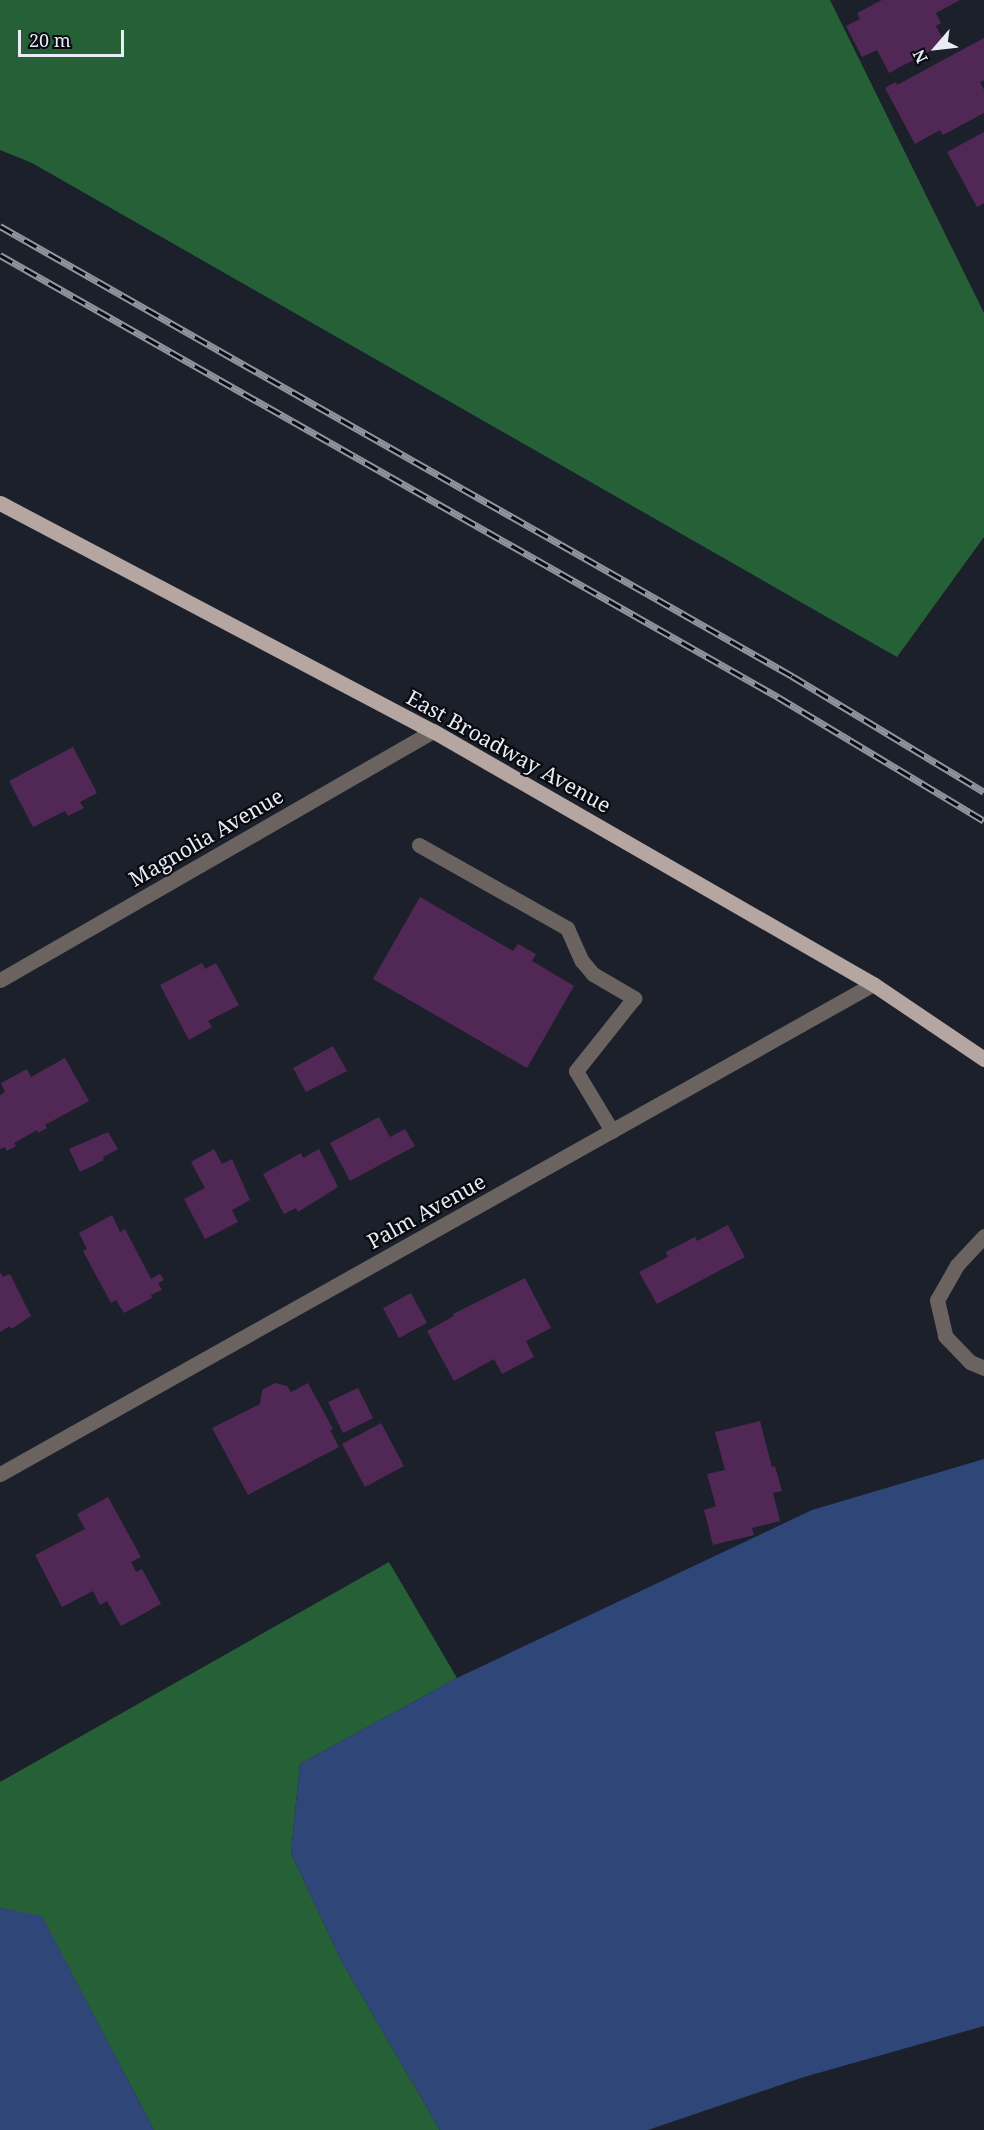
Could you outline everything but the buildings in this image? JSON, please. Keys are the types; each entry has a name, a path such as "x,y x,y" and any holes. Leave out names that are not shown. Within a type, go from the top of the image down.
{"main road":[{"name":"East Broadway Avenue","path":"0,504 433,731 873,984 984,1059"}],"street":[{"name":"Magnolia Avenue","path":"0,980 433,731"},
{"path":"419,845 567,928 582,961 593,974 634,998 576,1071 612,1131"},
{"name":"Palm Avenue","path":"0,1474 873,984"},
{"path":"984,1236 957,1265 937,1300 945,1336 970,1362 984,1368"}],"green space":[{"path":"0,0 830,0 984,313 984,537 897,657 32,163 0,150"},
{"path":"389,1562 457,1678 300,1764 291,1853 341,1960 440,2130 154,2130 42,1917 0,1908 0,1782"}],"water":[{"path":"984,1459 984,2026 804,2077 648,2130 440,2130 341,1960 291,1853 300,1764 457,1678 812,1510"},
{"path":"0,1908 42,1916 154,2130 0,2130"}],"railway":[{"path":"0,226 792,676 984,792"},
{"path":"0,255 778,697 984,821"}]}
